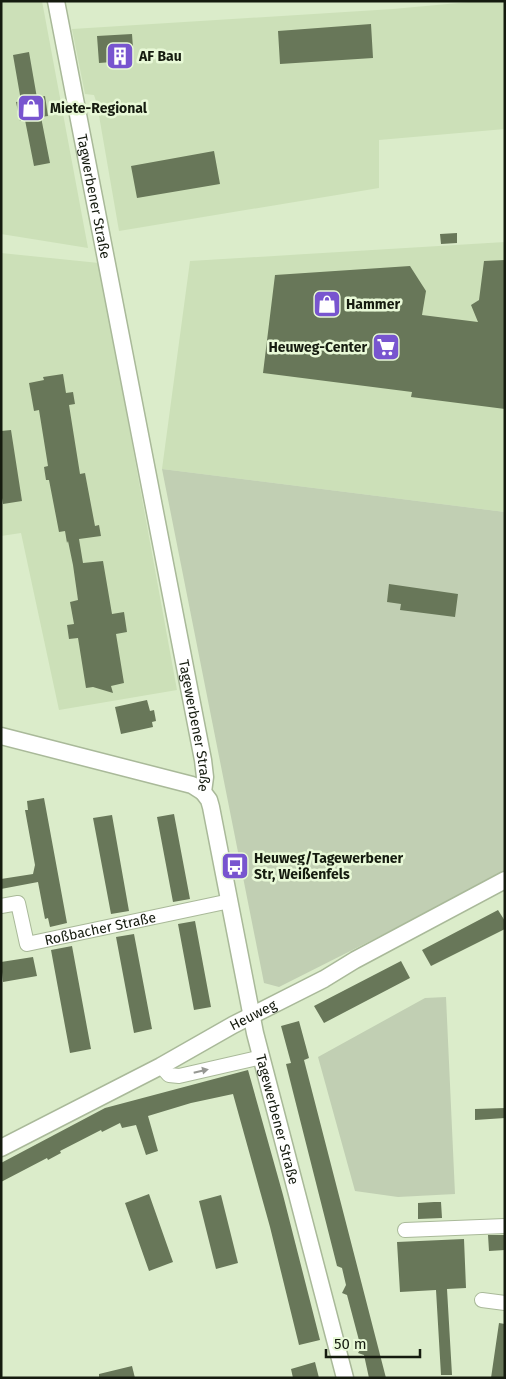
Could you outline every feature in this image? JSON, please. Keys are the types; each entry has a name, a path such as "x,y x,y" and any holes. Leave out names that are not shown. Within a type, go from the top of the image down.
{"street":[{"name":"Tagwerbener Straße","path":"56,1 109,272"},
{"name":"Tagewerbener Straße","path":"109,272 204,760 205,777 203,792 209,800 211,807 252,1016 345,1378"},
{"path":"1,736 192,785 203,792"},
{"name":"Heuweg","path":"1,1148 161,1066 505,880"},
{"name":"Roßbacher Straße","path":"1,906 18,903 26,944 230,901"},
{"path":"161,1066 169,1076 179,1076 262,1057"},
{"path":"405,1230 505,1226"},
{"path":"482,1300 505,1302"}],"shaded area":[{"path":"1,1 42,1 88,248 1,234"},
{"path":"480,1 505,1 505,129 379,140 379,188 119,231 97,104 94,95 85,94 72,29 393,9"},
{"path":"505,242 505,512 162,469 190,261"},
{"path":"1,253 99,263 177,690 59,710 21,533 1,536"},
{"path":"162,469 505,512 505,873 279,987 264,983"},
{"path":"446,997 455,1194 398,1197 355,1191 318,1057 425,998"}],"building":[{"path":"371,24 373,58 280,64 278,31"},
{"name":"AF Bau","path":"132,34 133,48 124,49 125,61 99,63 97,36"},
{"path":"29,52 37,98 45,96 48,116 41,117 50,163 34,166 25,120 20,121 16,102 21,101 13,55"},
{"path":"214,151 220,184 137,198 131,166"},
{"path":"457,233 457,243 441,244 440,234"},
{"name":"Heuweg-Center","path":"505,260 505,409 411,397 412,392 263,373 275,275 410,266 426,291 422,315 478,322 471,305 479,300 484,261"},
{"path":"63,374 66,393 73,392 75,404 69,405 80,474 85,473 95,526 99,525 101,536 79,539 83,563 103,561 112,614 124,612 127,632 116,634 124,683 111,686 113,693 93,687 86,688 78,638 69,639 67,625 74,624 70,602 78,600 73,565 65,531 59,532 49,480 46,480 44,467 48,466 39,410 34,411 29,383 44,380 43,377"},
{"path":"11,430 22,501 3,504 1,492 1,431"},
{"path":"389,584 458,594 455,617 400,610 401,604 387,602"},
{"path":"147,700 150,711 154,710 156,721 152,722 153,727 121,734 115,707"},
{"path":"44,798 67,923 50,927 48,918 45,919 38,882 1,889 1,879 33,874 35,865 25,810 28,810 27,801"},
{"path":"174,814 190,899 173,902 157,817"},
{"path":"112,815 129,911 111,914 93,818"},
{"path":"498,910 505,921 505,929 431,966 422,950"},
{"path":"195,921 211,1007 194,1010 178,924"},
{"path":"134,934 152,1029 134,1033 116,937"},
{"path":"72,946 91,1049 70,1053 51,950"},
{"path":"33,957 37,976 3,982 1,962"},
{"path":"401,961 410,978 324,1023 314,1006"},
{"path":"299,1021 309,1058 304,1060 386,1378 369,1378 364,1355 358,1353 361,1348 347,1295 342,1293 346,1285 342,1268 337,1266 286,1064 291,1063 281,1026"},
{"path":"248,1070 283,1195 320,1340 299,1345 270,1227 233,1094 191,1103 148,1116 158,1151 146,1155 136,1125 122,1128 120,1123 102,1132 101,1130 60,1151 61,1153 48,1160 47,1158 1,1182 1,1163 105,1108"},
{"path":"505,1108 505,1118 475,1120 475,1109"},
{"path":"149,1194 173,1262 149,1271 125,1203"},
{"path":"221,1195 238,1263 216,1269 199,1201"},
{"path":"441,1202 442,1218 418,1219 418,1203"},
{"path":"488,1235 505,1235 505,1250 489,1251"},
{"path":"464,1239 466,1288 447,1289 452,1375 441,1375 436,1290 400,1292 397,1242"},
{"path":"499,1323 505,1324 505,1378 491,1378"},
{"path":"315,1362 319,1378 293,1378 291,1369"},
{"path":"132,1366 135,1378 99,1378 99,1374"}],"place":[{"name":"AF Bau","path":"120,56"},
{"name":"Miete-Regional","path":"31,108"},
{"name":"Hammer","path":"327,304"},
{"name":"Heuweg-Center","path":"386,347"},
{"name":"Heuweg/Tagewerbener Str, Weißenfels","path":"235,866"}]}
